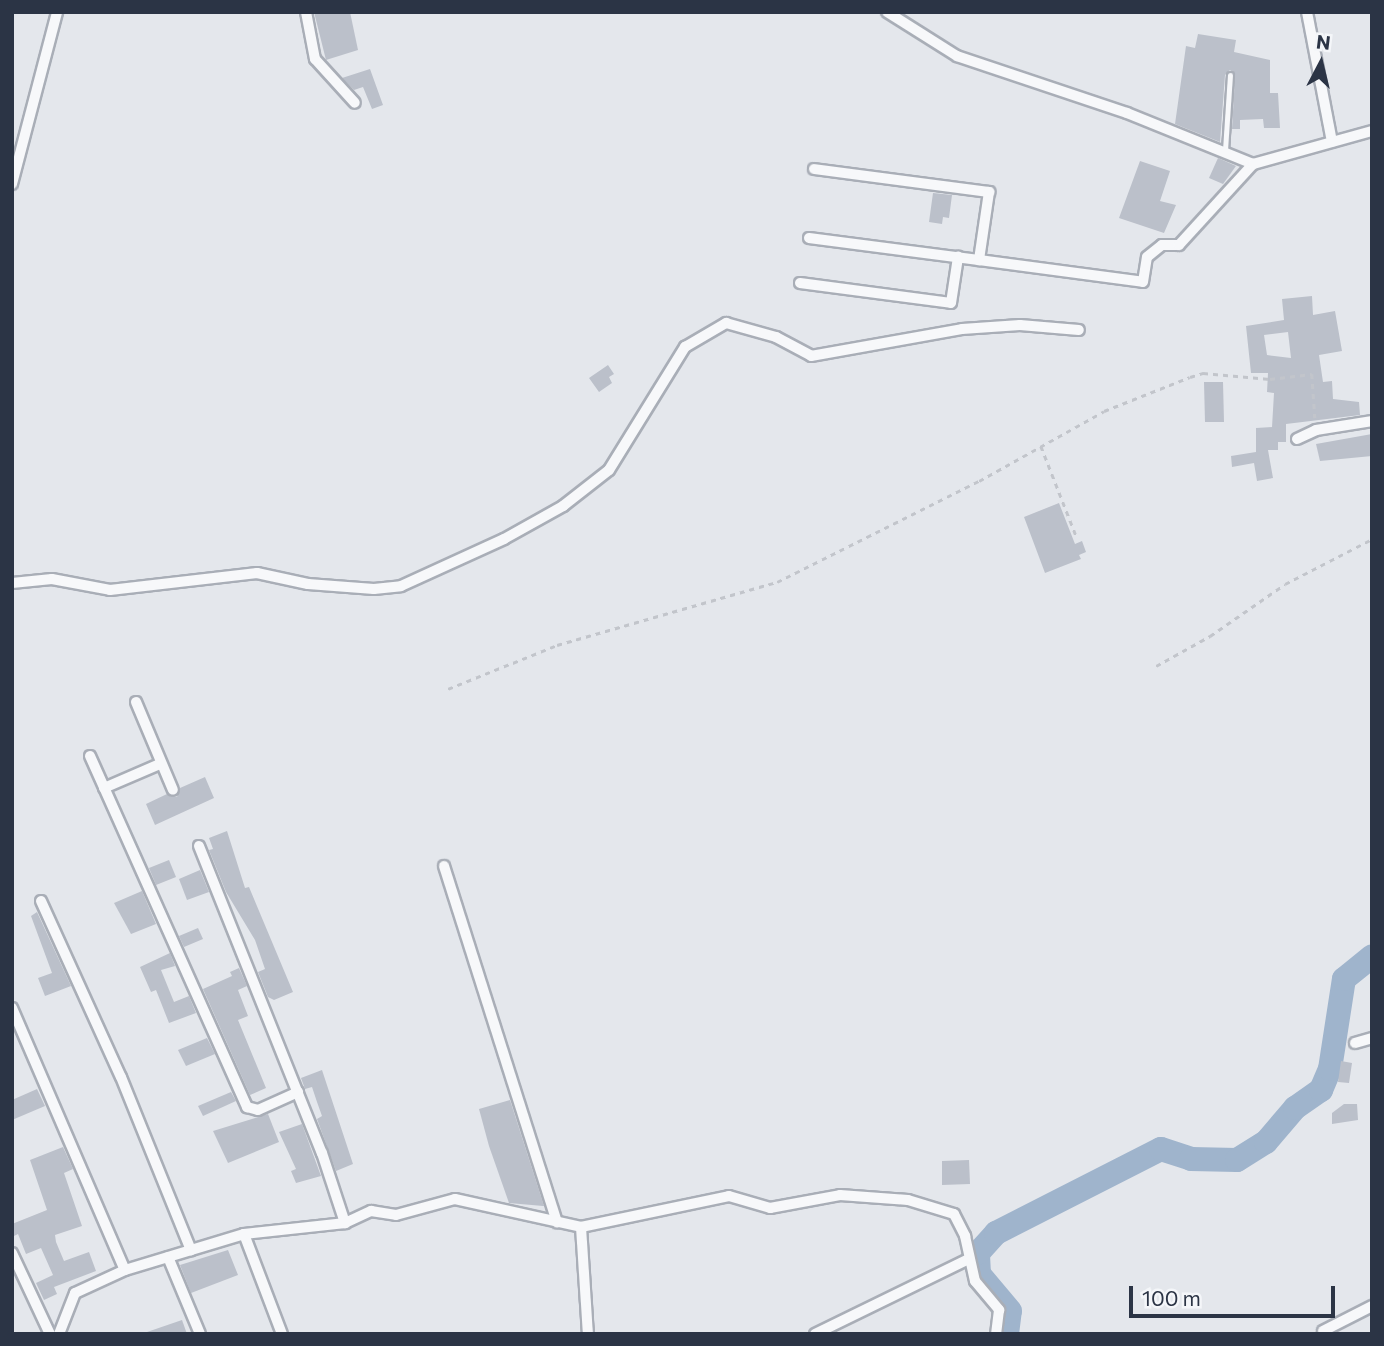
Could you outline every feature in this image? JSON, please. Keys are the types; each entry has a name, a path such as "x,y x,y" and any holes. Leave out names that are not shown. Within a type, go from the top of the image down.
{"street":[{"path":"12,184 57,12"},
{"path":"306,12 315,59 355,103"},
{"path":"887,12 957,56 1225,149 1253,164"},
{"path":"1307,12 1332,142"},
{"path":"809,238 1143,282 1146,257 1153,250 1179,245 1253,164 1372,131"},
{"path":"814,169 989,192 979,260"},
{"path":"800,283 951,303 958,257"},
{"path":"12,583 52,579 110,590 257,573 308,584 401,586 504,539 563,506 609,470 685,347 726,323 776,337 811,356 962,329 1020,325 1079,330"},
{"path":"1297,439 1316,430 1372,421"},
{"path":"136,702 173,790"},
{"path":"90,756 247,1107 258,1110 298,1092"},
{"path":"104,788 160,764"},
{"path":"199,846 298,1092 345,1223"},
{"path":"444,866 558,1222"},
{"path":"41,901 121,1077 191,1250"},
{"path":"12,1008 17,1031 125,1270"},
{"path":"1354,1043 1372,1038"},
{"path":"59,1334 75,1293 125,1270 244,1234 345,1223 371,1211 396,1215 454,1199 581,1227 729,1196 770,1209 840,1195 908,1200 954,1214 965,1236 975,1281 999,1310 996,1334"},
{"path":"581,1227 588,1334"},
{"path":"244,1234 282,1334"},
{"path":"12,1254 50,1334"},
{"path":"168,1257 200,1334"},
{"path":"815,1334 969,1259"},
{"path":"1323,1331 1372,1306"}],"lane":[{"path":"1225,149 1230,75"}],"path":[{"path":"448,689 557,645 777,582 1104,411 1203,373 1270,379 1312,374 1316,430"},
{"path":"1041,446 1077,538"},
{"path":"1156,666 1210,636 1284,584 1372,539"}],"building":[{"path":"314,12 350,12 358,50 326,60"},
{"path":"1198,34 1236,40 1234,52 1270,60 1270,93 1278,93 1280,128 1264,128 1263,119 1240,120 1240,129 1232,129 1235,75 1230,70 1225,75 1220,142 1175,124 1186,46 1195,48"},
{"path":"370,69 383,105 372,109 363,87 354,90 342,78"},
{"path":"1218,158 1236,166 1223,184 1209,178"},
{"path":"1140,161 1170,171 1160,201 1176,205 1164,233 1119,218"},
{"path":"933,193 952,195 949,218 943,217 942,224 929,222"},
{"path":"1312,296 1313,315 1335,311 1342,351 1319,355 1323,382 1332,381 1333,399 1359,402 1360,415 1286,424 1286,442 1278,442 1278,450 1268,450 1273,478 1257,481 1254,463 1232,467 1231,456 1256,452 1256,428 1272,427 1274,393 1267,392 1268,373 1251,373 1246,326 1284,320 1282,299","holes":["1288,332 1291,358 1267,355 1264,335"]},
{"path":"608,365 614,374 609,377 612,383 599,392 589,378"},
{"path":"1204,382 1223,382 1224,422 1205,422"},
{"path":"1372,434 1372,456 1320,461 1316,444"},
{"path":"1059,503 1075,544 1082,541 1086,552 1079,555 1081,559 1045,573 1024,517"},
{"path":"205,777 214,798 155,825 146,804 167,794 177,797 180,788"},
{"path":"227,831 245,888 249,887 293,992 274,1000 268,997 258,972 265,969 255,940 226,892 209,850 213,849 209,838"},
{"path":"169,860 176,877 156,885 149,868"},
{"path":"200,870 209,892 187,900 179,879"},
{"path":"142,891 156,924 131,934 114,903"},
{"path":"37,912 71,986 45,996 38,978 52,973 31,916"},
{"path":"198,928 203,939 184,947 179,936"},
{"path":"170,953 175,966 161,970 174,1002 189,996 196,1013 169,1023 156,990 151,992 140,967"},
{"path":"239,968 247,986 238,990 248,1016 238,1020 266,1088 250,1095 203,989 232,976 230,972"},
{"path":"207,1038 215,1054 186,1066 178,1050"},
{"path":"1341,1061 1352,1063 1349,1083 1338,1082"},
{"path":"322,1070 353,1164 336,1171 317,1119 322,1116 312,1087 305,1089 301,1078"},
{"path":"37,1089 45,1106 12,1120 12,1100"},
{"path":"231,1092 236,1101 203,1116 198,1106"},
{"path":"510,1100 544,1206 509,1203 489,1146 479,1109"},
{"path":"1344,1104 1357,1104 1358,1120 1332,1124 1332,1113"},
{"path":"268,1114 279,1142 228,1163 213,1131"},
{"path":"302,1124 321,1176 296,1183 291,1171 296,1169 279,1132"},
{"path":"63,1147 73,1169 64,1173 82,1226 55,1235 56,1242 64,1261 89,1252 96,1271 54,1287 57,1294 44,1300 36,1283 53,1275 41,1248 26,1254 18,1234 12,1237 12,1224 47,1210 30,1160"},
{"path":"969,1160 970,1184 942,1185 942,1161"},
{"path":"228,1250 238,1275 191,1293 180,1265"},
{"path":"182,1320 187,1334 147,1334 147,1332"}],"waterway":[{"path":"1007,1334 1010,1311 979,1274 978,1253 996,1233 1161,1149 1191,1159 1237,1160 1266,1142 1295,1108 1321,1090 1330,1069 1344,979 1372,956"}]}
